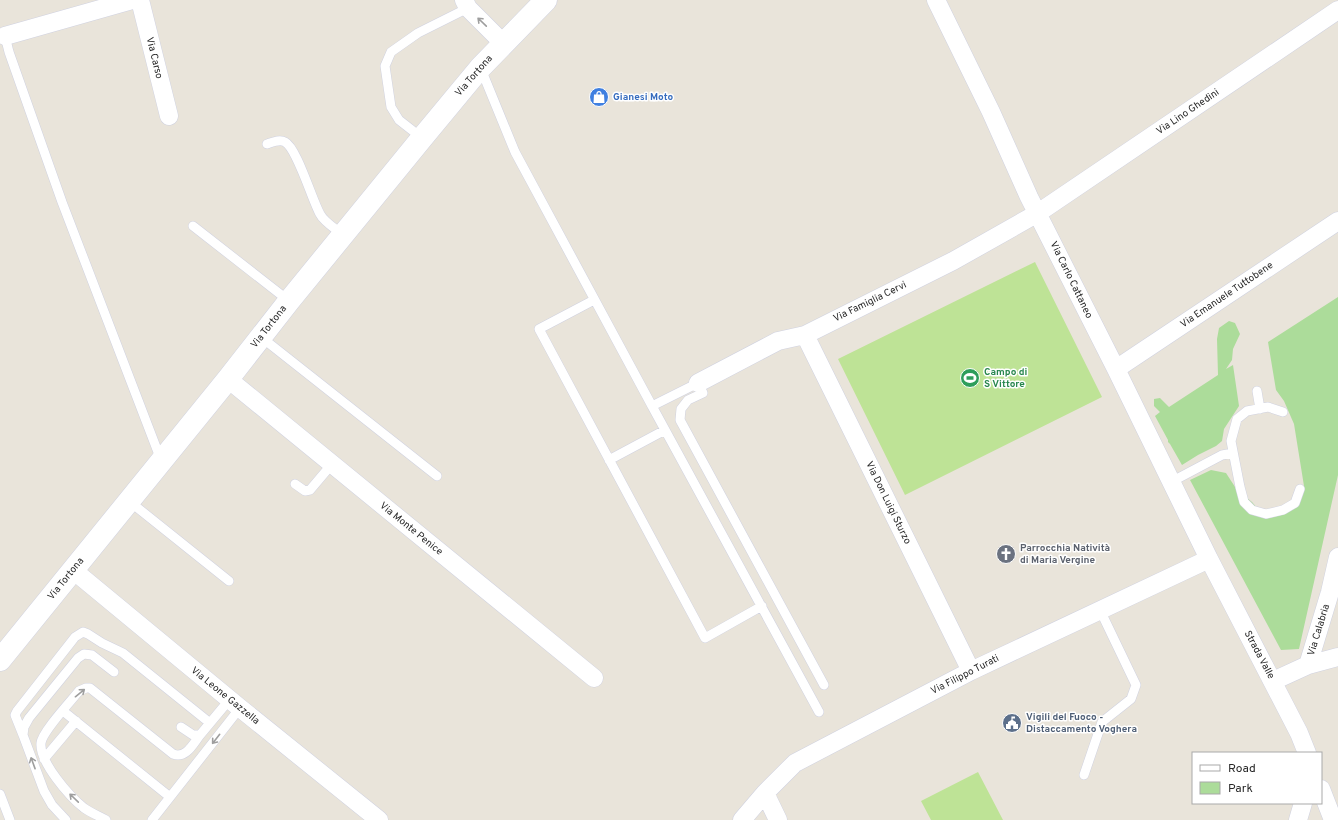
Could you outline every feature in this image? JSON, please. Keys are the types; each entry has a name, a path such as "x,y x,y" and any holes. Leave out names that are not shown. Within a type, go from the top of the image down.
{"main road":[{"name":"Via Tortona","path":"0,660 422,138 480,68 546,0"}],"street":[{"path":"5,36 132,0"},
{"name":"Via Carso","path":"140,0 169,116"},
{"name":"Via Carlo Cattaneo","path":"936,0 991,112 1029,197 1116,369 1209,559"},
{"path":"466,4 503,43"},
{"name":"Via Lino Ghedini","path":"1038,213 1338,10"},
{"name":"Via Famiglia Cervi","path":"698,383 778,341 805,335 954,261 1038,213"},
{"name":"Via Emanuele Tuttobene","path":"1116,369 1338,221"},
{"name":"Via Don Luigi Sturzo","path":"805,335 971,671"},
{"name":"Via Monte Penice","path":"228,379 594,678"},
{"name":"Via Calabria","path":"1273,681 1308,664 1330,592 1338,557"},
{"name":"Via Filippo Turati","path":"742,820 765,793 795,763 971,671 1209,559"},
{"name":"Strada Valle","path":"1209,559 1273,681 1299,733 1307,752"},
{"name":"Via Leone Gazzella","path":"73,570 235,704 379,820"},
{"path":"1308,664 1338,658"},
{"path":"1322,792 1333,820"},
{"path":"765,793 778,820"},
{"path":"1298,820 1302,804"}],"lane":[{"path":"422,138 399,120 391,108 385,66 391,52 418,33 466,4"},
{"path":"5,36 9,52 62,202 162,461"},
{"path":"480,68 515,152 819,712"},
{"path":"267,144 280,141 286,142 292,149 320,215 343,235"},
{"path":"193,226 289,301"},
{"path":"594,300 538,329 705,638 762,606"},
{"path":"261,337 438,476"},
{"path":"652,406 698,383 703,393 688,400 681,409 680,420 824,685"},
{"path":"1257,391 1260,409"},
{"path":"1283,412 1268,407 1246,411 1237,419 1231,441 1233,453 1244,502 1252,510 1266,514 1284,510 1295,503 1300,489"},
{"path":"609,460 665,430"},
{"path":"1171,482 1222,455 1233,453"},
{"path":"295,484 305,491 310,490 332,464"},
{"path":"129,501 229,581"},
{"path":"1084,775 1102,722 1131,699 1136,685 1100,610"},
{"path":"66,820 52,805 44,791 15,715 75,637 83,632 102,644 122,653 210,723"},
{"path":"92,655 102,644"},
{"path":"23,735 24,727 29,718 78,658 84,654 92,655 114,672"},
{"path":"106,820 85,808 66,791 44,759 41,743 47,731 79,691 90,688 177,756 186,753 210,723 235,704"},
{"path":"152,820 170,797 235,704"},
{"path":"63,711 170,797"},
{"path":"44,759 76,721"},
{"path":"182,727 193,735 200,735"},
{"path":"0,794 10,820"}],"green space":[{"name":"Campo di S Vittore","path":"1035,262 1102,397 905,495 838,359"},
{"path":"1338,297 1338,475 1299,649 1281,650 1190,480 1211,470 1226,473 1237,490 1252,502 1264,516 1296,507 1304,486 1294,424 1284,401 1276,390 1268,342"},
{"path":"1229,321 1235,323 1240,334 1233,349 1232,360 1226,369 1233,365 1239,406 1224,429 1222,441 1216,446 1182,465 1155,416 1160,412 1154,406 1154,399 1160,398 1169,407 1218,375 1217,339 1219,328"},
{"path":"978,772 1003,820 931,820 921,801"}],"place":[{"name":"Gianesi Moto","path":"599,97"},
{"name":"Campo di S Vittore","path":"970,378"},
{"name":"Parrocchia Natività di Maria Vergine","path":"1006,554"},
{"name":"Vigili del Fuoco - Distaccamento Voghera","path":"1012,723"}]}
